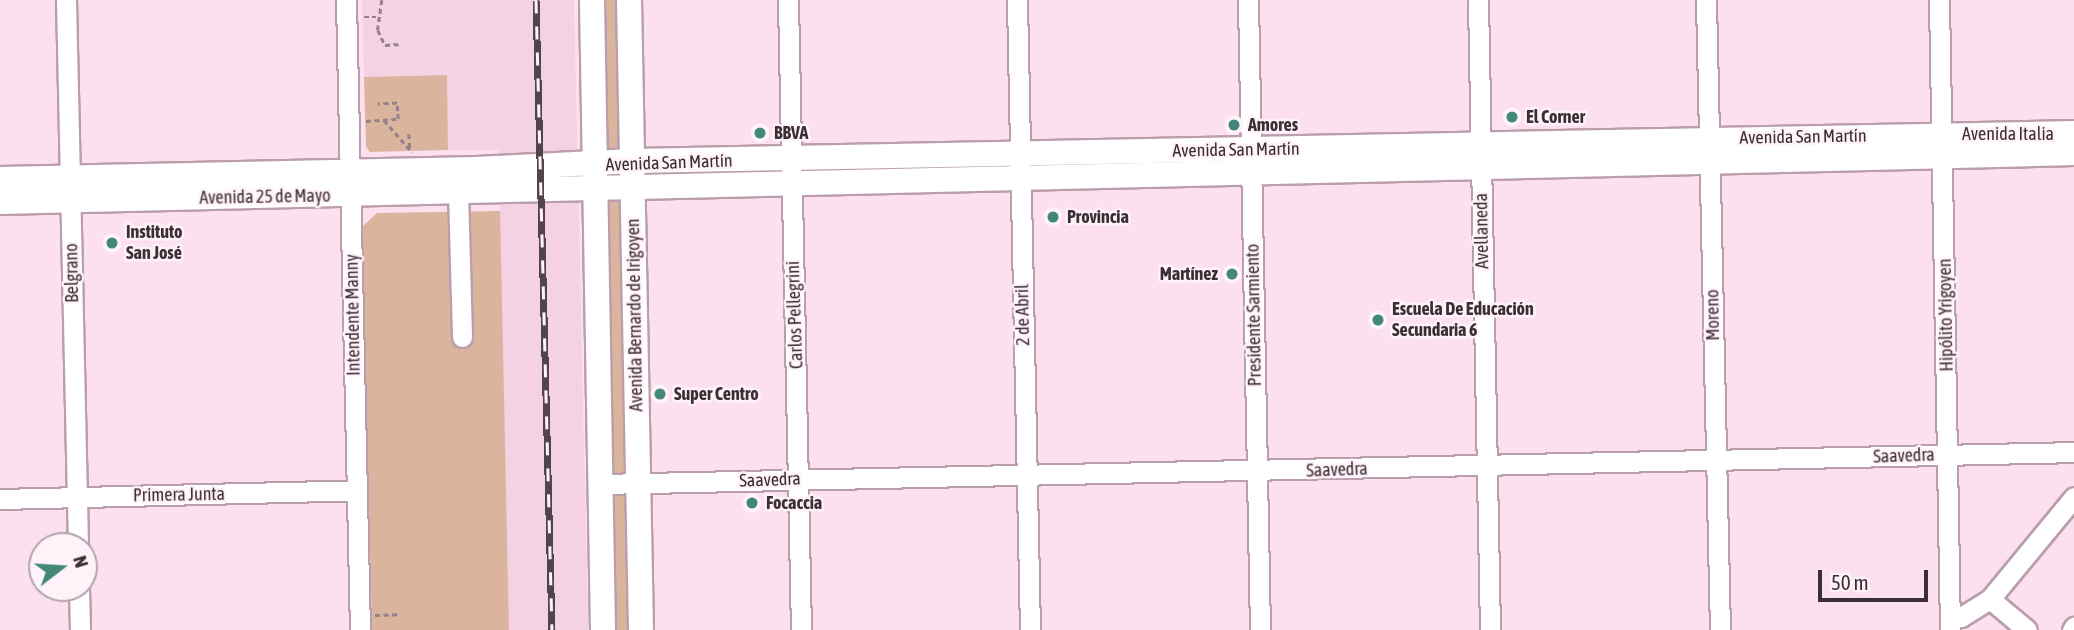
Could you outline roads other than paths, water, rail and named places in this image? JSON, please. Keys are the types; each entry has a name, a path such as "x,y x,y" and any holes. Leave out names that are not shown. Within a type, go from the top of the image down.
{"main road":[{"name":"Avenida Bernardo de Irigoyen","path":"592,0 603,630"},
{"name":"Avenida Bernardo de Irigoyen","path":"629,0 640,630"},
{"name":"Avenida Italia","path":"1943,145 2074,133"},
{"name":"Avenida San Martín","path":"1252,162 1481,143 1709,152"},
{"name":"Avenida San Martín","path":"530,178 596,176 633,187 791,171 1019,166 1252,162 1480,169 1709,152 1943,145"},
{"name":"Avenida Italia","path":"1943,145 2074,153"},
{"name":"Avenida San Martín","path":"596,176 633,161 791,171"},
{"name":"Avenida 25 de Mayo","path":"350,183 426,170 530,178"},
{"name":"Avenida 25 de Mayo","path":"0,179 71,188 350,183 458,192 530,178"},
{"name":"Avenida 25 de Mayo","path":"0,202 71,188"}],"street":[{"name":"Belgrano","path":"66,0 78,532"},
{"name":"Intendente Manny","path":"346,0 357,490 364,623"},
{"name":"Carlos Pellegrini","path":"788,0 801,630"},
{"name":"2 de Abril","path":"1017,0 1030,630"},
{"name":"Presidente Sarmiento","path":"1248,0 1259,630"},
{"name":"Avellaneda","path":"1478,0 1490,630"},
{"name":"Moreno","path":"1706,0 1720,630"},
{"name":"Hipólito Yrigoyen","path":"1939,0 1950,624"},
{"path":"458,192 462,337"},
{"name":"Saavedra","path":"600,484 1027,477 2074,452"},
{"name":"Primera Junta","path":"0,499 357,490"},
{"path":"1950,624 1990,598 2074,497"},
{"path":"1990,598 2027,630"},
{"path":"79,602 80,630"}],"railway":[{"path":"536,0 552,630"}],"place":[{"name":"El Corner","path":"1512,117"},
{"name":"Amores","path":"1234,125"},
{"name":"BBVA","path":"760,133"},
{"name":"Provincia","path":"1053,217"},
{"name":"Instituto San José","path":"112,243"},
{"name":"Martínez","path":"1232,274"},
{"name":"Escuela De Educación Secundaria 6","path":"1378,320"},
{"name":"Super Centro","path":"660,394"},
{"name":"Focaccia","path":"752,503"}]}
